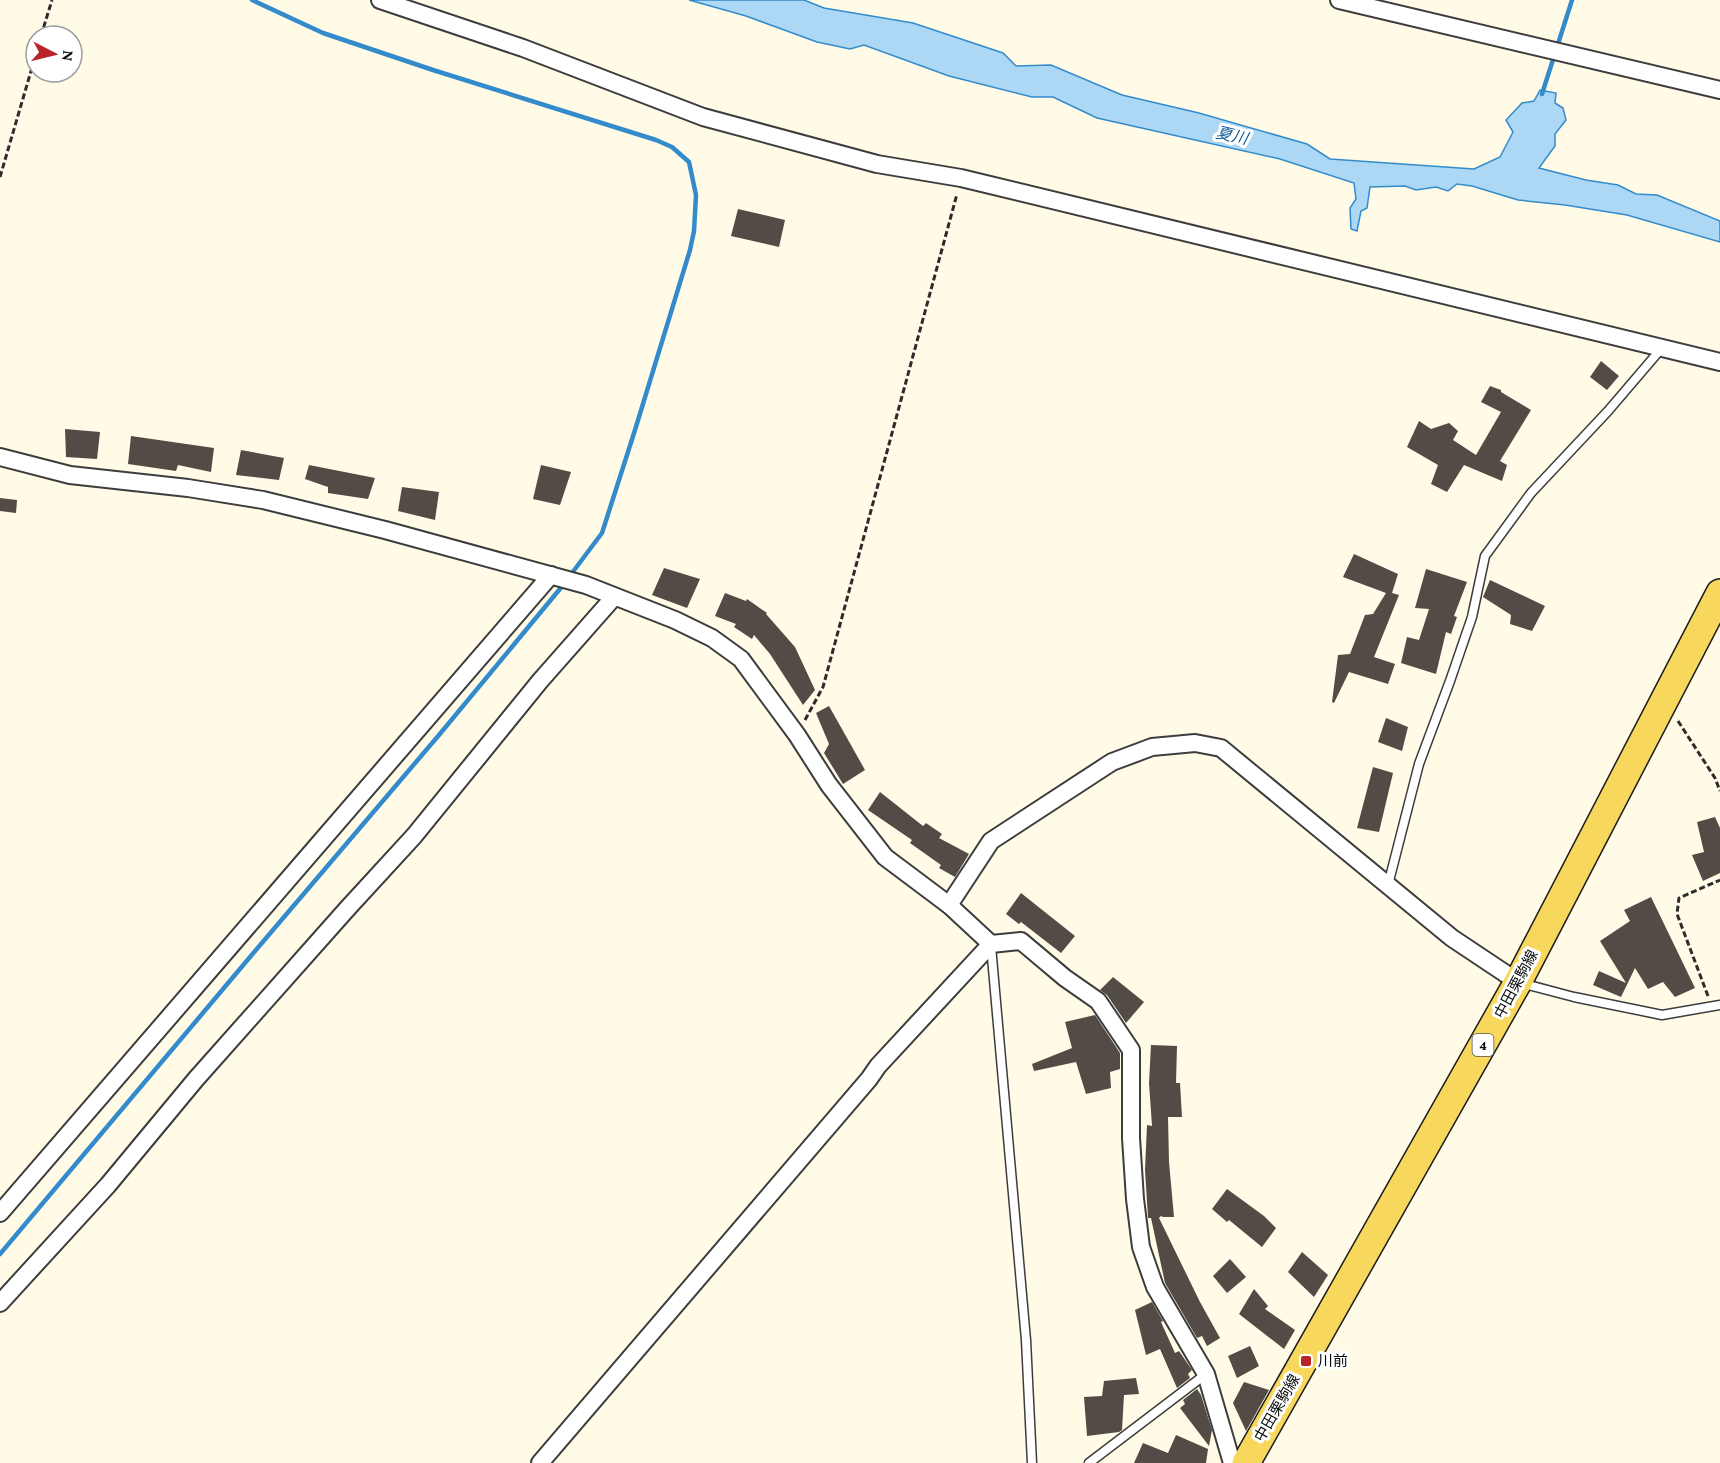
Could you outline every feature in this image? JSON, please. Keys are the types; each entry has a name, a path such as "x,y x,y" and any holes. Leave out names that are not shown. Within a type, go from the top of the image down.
{"main road":[{"name":"中田栗駒線","path":"1246,1463 1518,982 1720,593"}],"street":[{"path":"380,0 523,48 703,117 877,164 961,178 1720,362"},
{"path":"1339,0 1720,90"},
{"path":"0,457 70,476 188,488 263,500 386,530 578,582 675,620 712,638 741,659 797,735 829,785 885,857 949,905 991,944"},
{"path":"0,1214 554,576"},
{"path":"0,1303 108,1185 196,1079 414,836 540,681 614,597"},
{"path":"949,905 991,841 1001,834 1112,762 1152,747 1195,743 1221,748 1452,938 1518,982"},
{"path":"540,1463 878,1066 991,944 1021,941 1065,978 1098,1001 1131,1050 1131,1138 1141,1247 1155,1287 1206,1374 1232,1463"}],"lane":[{"path":"1387,885 1419,764 1472,617 1485,556 1531,493 1608,411 1661,349"},
{"path":"991,944 1025,1328 1032,1463"},
{"path":"1518,982 1575,997 1662,1015 1716,1005"},
{"path":"1089,1463 1206,1374"}],"path":[{"path":"45,24 52,0"},
{"path":"0,177 27,84"},
{"path":"797,735 823,687 961,178"},
{"path":"1664,699 1715,778 1720,791"},
{"path":"1716,1005 1677,914 1679,898 1720,880"}],"water":[{"name":"夏川","path":"689,0 804,0 824,8 913,23 1003,53 1016,66 1051,65 1122,95 1199,113 1307,144 1330,159 1474,169 1500,157 1513,132 1506,120 1522,103 1534,101 1540,90 1556,93 1555,103 1563,108 1566,120 1555,134 1555,146 1539,168 1586,180 1618,185 1636,194 1657,195 1720,221 1720,242 1627,215 1518,200 1472,186 1457,184 1448,191 1436,187 1416,190 1405,186 1370,187 1367,208 1361,211 1357,231 1351,229 1350,208 1356,199 1354,183 1280,159 1097,118 1053,97 1032,97 949,76 864,45 850,49 817,42 746,16"}],"building":[{"path":"738,209 785,220 779,247 731,236"},
{"path":"1601,361 1619,376 1607,390 1590,377"},
{"path":"1490,386 1501,390 1531,410 1500,461 1507,465 1502,481 1464,465 1447,492 1431,484 1438,465 1407,447 1419,421 1431,429 1449,423 1458,431 1453,440 1476,455 1501,412 1481,402"},
{"path":"65,429 100,432 97,459 66,457"},
{"path":"131,436 214,448 211,472 178,465 176,471 128,464"},
{"path":"241,450 284,458 279,480 236,475"},
{"path":"309,465 375,478 368,499 328,493 328,487 305,479"},
{"path":"541,465 571,472 560,505 533,499"},
{"path":"402,487 439,492 435,520 398,511"},
{"path":"0,498 17,500 16,513 0,511"},
{"path":"1354,554 1398,574 1392,593 1399,595 1374,657 1395,664 1388,684 1349,672 1334,703 1332,702 1338,655 1350,654 1365,615 1373,614 1386,593 1343,577"},
{"path":"664,568 700,579 687,608 652,595"},
{"path":"1426,569 1467,582 1454,616 1457,617 1451,634 1446,632 1436,674 1401,663 1407,637 1419,640 1429,609 1415,608"},
{"path":"1490,580 1545,606 1532,631 1510,624 1511,615 1483,597"},
{"path":"725,593 746,601 747,599 767,613 795,647 815,690 803,705 770,654 754,635 752,639 734,627 736,624 715,616"},
{"path":"829,706 865,770 843,784 824,753 829,744 816,713"},
{"path":"1386,718 1408,727 1402,751 1378,742"},
{"path":"1373,767 1393,773 1379,832 1357,828"},
{"path":"880,792 923,826 926,823 942,834 939,838 969,854 955,877 939,868 941,865 910,843 912,840 868,810"},
{"path":"1715,817 1720,828 1720,873 1703,881 1692,855 1704,852 1697,822"},
{"path":"1021,893 1075,936 1061,953 1021,922 1019,924 1006,914"},
{"path":"1651,897 1695,988 1675,997 1663,982 1648,989 1635,968 1621,997 1593,985 1599,971 1626,983 1600,941 1630,921 1624,910"},
{"path":"1113,977 1144,1002 1126,1023 1107,995 1100,990"},
{"path":"1095,1015 1120,1053 1120,1069 1110,1072 1111,1088 1086,1094 1076,1062 1034,1071 1032,1064 1072,1048 1065,1022"},
{"path":"1151,1045 1177,1046 1176,1083 1180,1083 1182,1117 1168,1117 1174,1217 1161,1216 1159,1218 1220,1338 1207,1346 1202,1336 1197,1338 1165,1283 1151,1218 1148,1218 1145,1170 1147,1125 1152,1126 1149,1083"},
{"path":"1227,1189 1264,1216 1276,1228 1262,1247 1212,1209"},
{"path":"1302,1252 1328,1275 1314,1297 1288,1272"},
{"path":"1230,1259 1246,1277 1227,1293 1213,1276"},
{"path":"1254,1289 1268,1306 1265,1309 1295,1330 1284,1349 1239,1314"},
{"path":"1152,1302 1163,1321 1161,1322 1175,1353 1179,1351 1192,1370 1188,1374 1190,1378 1177,1388 1160,1349 1146,1355 1135,1310"},
{"path":"1250,1346 1259,1366 1237,1378 1228,1356"},
{"path":"1136,1378 1139,1394 1124,1395 1122,1430 1087,1436 1084,1397 1102,1396 1104,1381"},
{"path":"1244,1382 1269,1390 1246,1431 1233,1403"},
{"path":"1197,1389 1212,1430 1209,1446 1180,1408 1185,1404 1183,1400"},
{"path":"1176,1435 1208,1449 1206,1463 1134,1463 1143,1443 1168,1453"}],"waterway":[{"path":"252,0 323,33 656,140 672,147 689,162 696,195 694,231 690,250 602,533 569,577"},
{"path":"1542,94 1572,0"},
{"path":"0,1254 564,584"}],"place":[{"name":"川前","path":"1306,1361"}]}
